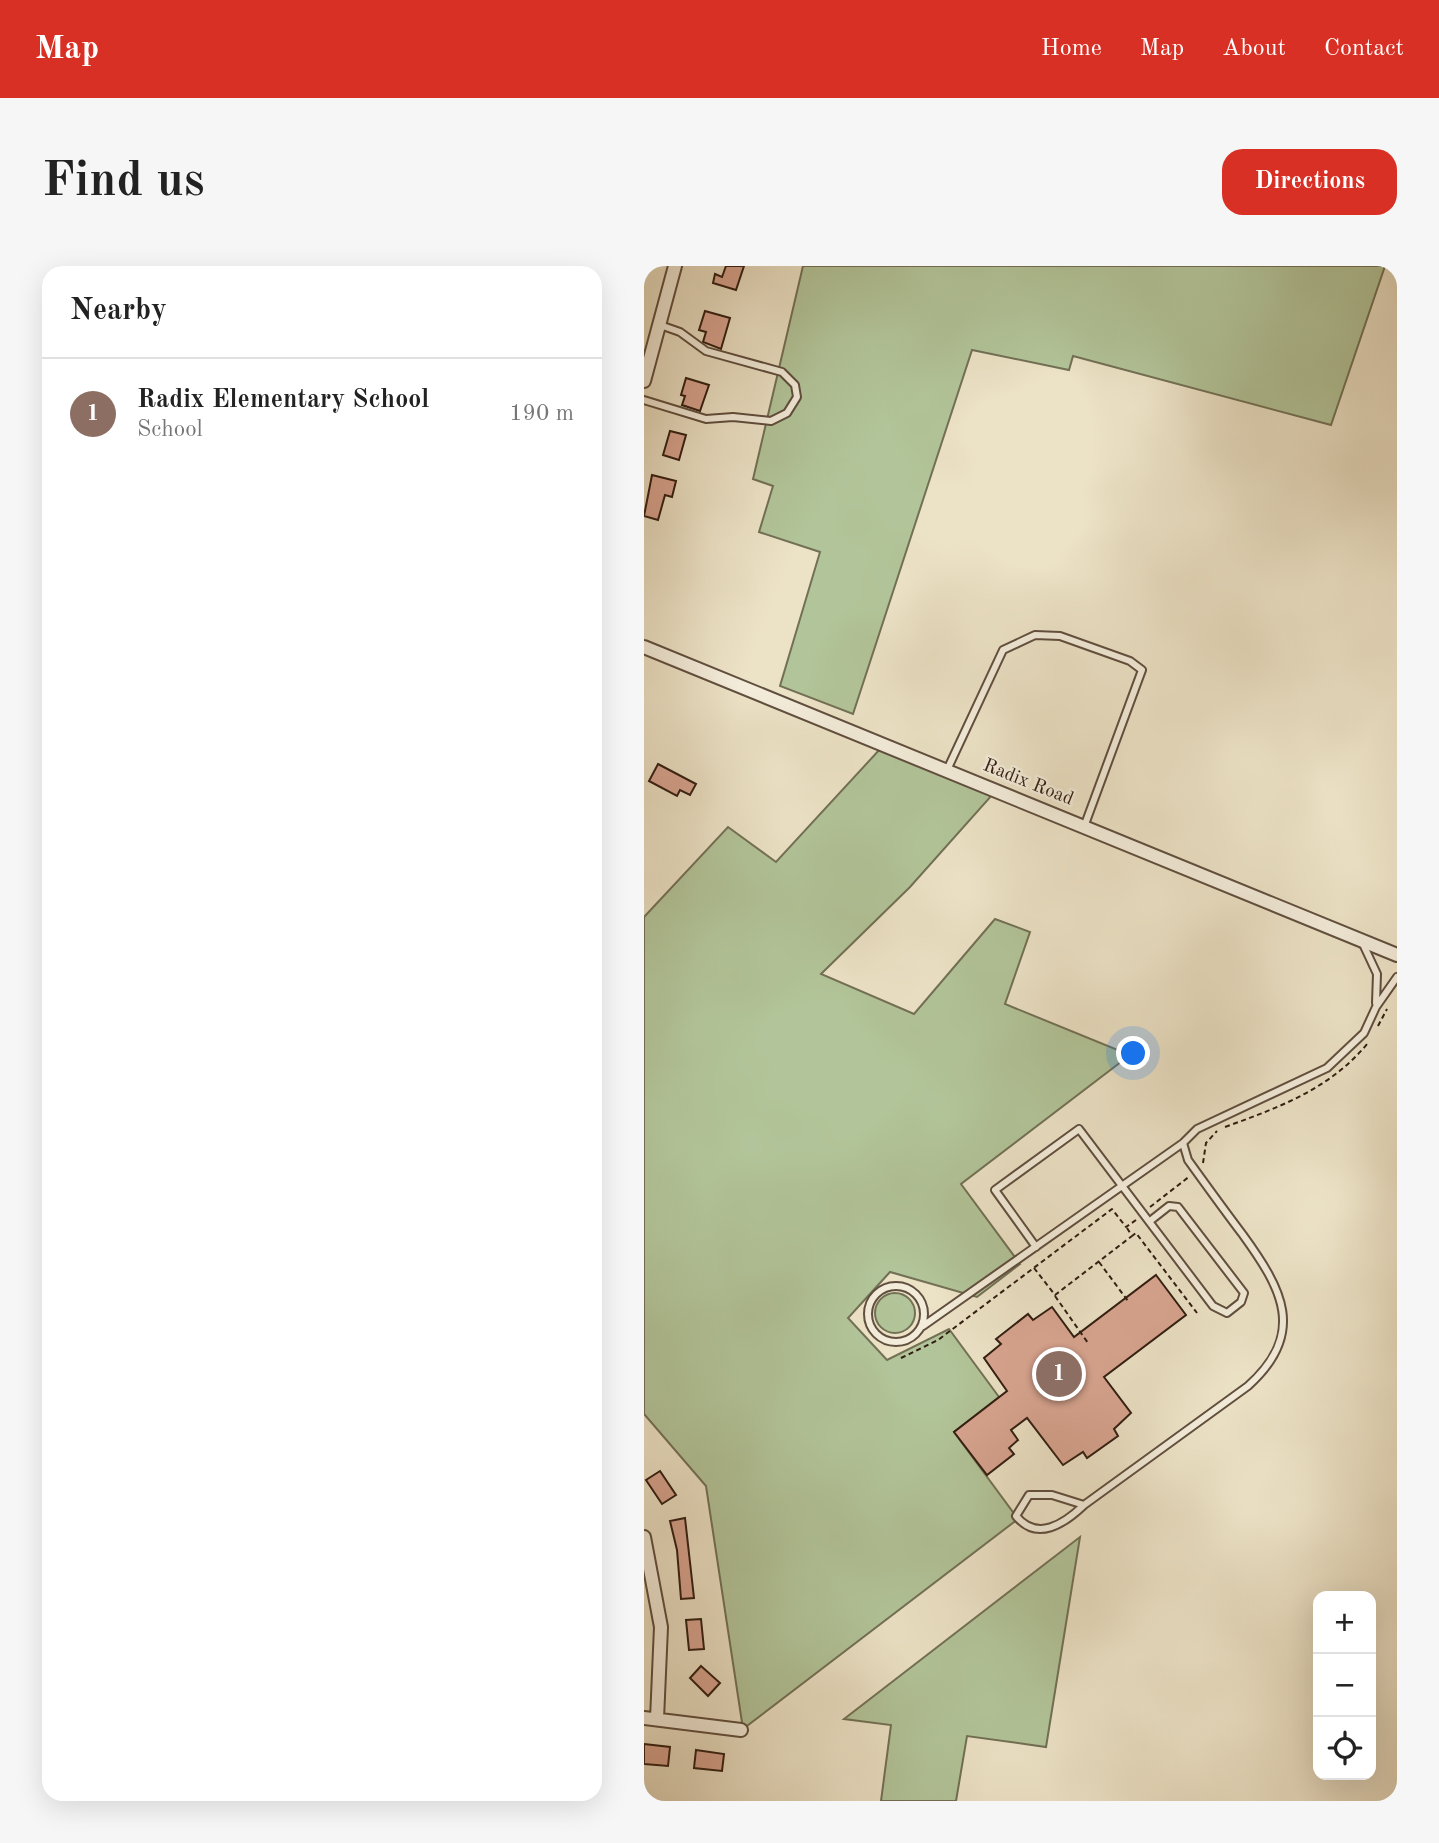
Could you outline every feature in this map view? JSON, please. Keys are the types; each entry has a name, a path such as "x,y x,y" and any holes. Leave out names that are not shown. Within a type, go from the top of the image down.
{"street":[{"path":"644,381 675,266"},
{"name":"Radix Road","path":"644,648 1397,955"},
{"path":"644,1537 661,1627 651,1719 741,1730"}],"lane":[{"path":"644,400 706,419 733,417 771,421 787,413 797,397 795,385 782,372 706,351 680,332 660,325"},
{"path":"947,771 1003,650 1035,635 1060,636 1130,661 1142,670 1084,827"},
{"path":"1361,939 1377,974 1376,1007"},
{"path":"923,1326 924,1308 916,1293 902,1286 885,1287 872,1297 867,1312 870,1328 882,1340 898,1343 914,1337 923,1326 1183,1143 1197,1129 1327,1068 1364,1033 1376,1007 1397,977"},
{"path":"1036,1247 995,1189 1079,1129 1218,1311 1227,1313 1241,1302 1244,1293 1178,1207 1169,1206 1150,1221"},
{"path":"1084,1505 1038,1493 1029,1495 1016,1516 1025,1526 1043,1529 1069,1520 1084,1505 1248,1386 1271,1362 1280,1344 1283,1309 1275,1283 1196,1171 1183,1143"}],"path":[{"path":"1376,1029 1388,1004"},
{"path":"1149,1208 1201,1167 1205,1147 1213,1133 1313,1090 1356,1059 1373,1035"},
{"path":"901,1358 930,1345 1112,1209 1132,1236"},
{"path":"1126,1227 1140,1218"},
{"path":"1055,1295 1136,1233 1197,1313"},
{"path":"1099,1261 1128,1301"},
{"path":"1034,1268 1088,1343"}],"green space":[{"path":"803,266 1385,266 1331,425 1073,356 1069,370 972,350 853,714 780,686 820,552 759,532 773,486 753,479"},
{"path":"881,748 993,794 910,887 821,974 914,1014 995,919 1030,932 1005,1004 1130,1055 961,1184 1020,1264 977,1297 890,1272 848,1318 887,1360 949,1329 999,1397 954,1432 1018,1519 743,1729 706,1486 644,1414 644,917 728,827 776,862"},
{"path":"895,1293 903,1294 909,1299 914,1305 914,1321 909,1327 903,1332 895,1333 887,1332 881,1327 876,1321 875,1313 876,1305 881,1299 887,1294"},
{"path":"1080,1537 1046,1747 967,1736 956,1801 881,1801 891,1725 844,1719"}],"building":[{"path":"726,266 744,266 736,290 713,283 715,274 722,277"},
{"path":"705,311 730,318 721,349 703,342 706,332 699,330"},
{"path":"686,378 709,385 700,411 682,405 685,396 681,395"},
{"path":"670,431 686,435 679,460 663,455"},
{"path":"652,475 676,481 672,497 665,495 658,520 644,516"},
{"path":"658,764 696,784 690,795 680,790 677,796 649,781"},
{"path":"1156,1275 1186,1315 1104,1377 1131,1413 1114,1429 1118,1436 1087,1458 1083,1452 1063,1465 1027,1418 1011,1430 1018,1440 1009,1448 1014,1454 987,1475 954,1432 1007,1391 984,1358 1001,1344 996,1339 1028,1314 1033,1320 1052,1307 1074,1337"},
{"path":"660,1471 676,1495 662,1504 646,1480"},
{"path":"685,1518 694,1598 681,1599 677,1550 670,1521"},
{"path":"701,1619 704,1649 689,1650 686,1620"},
{"path":"701,1666 720,1683 708,1696 690,1678"},
{"path":"644,1744 670,1747 668,1766 644,1764"},
{"path":"696,1750 724,1754 722,1771 694,1768"}],"place":[{"name":"Radix Elementary School","path":"1059,1374"}]}
